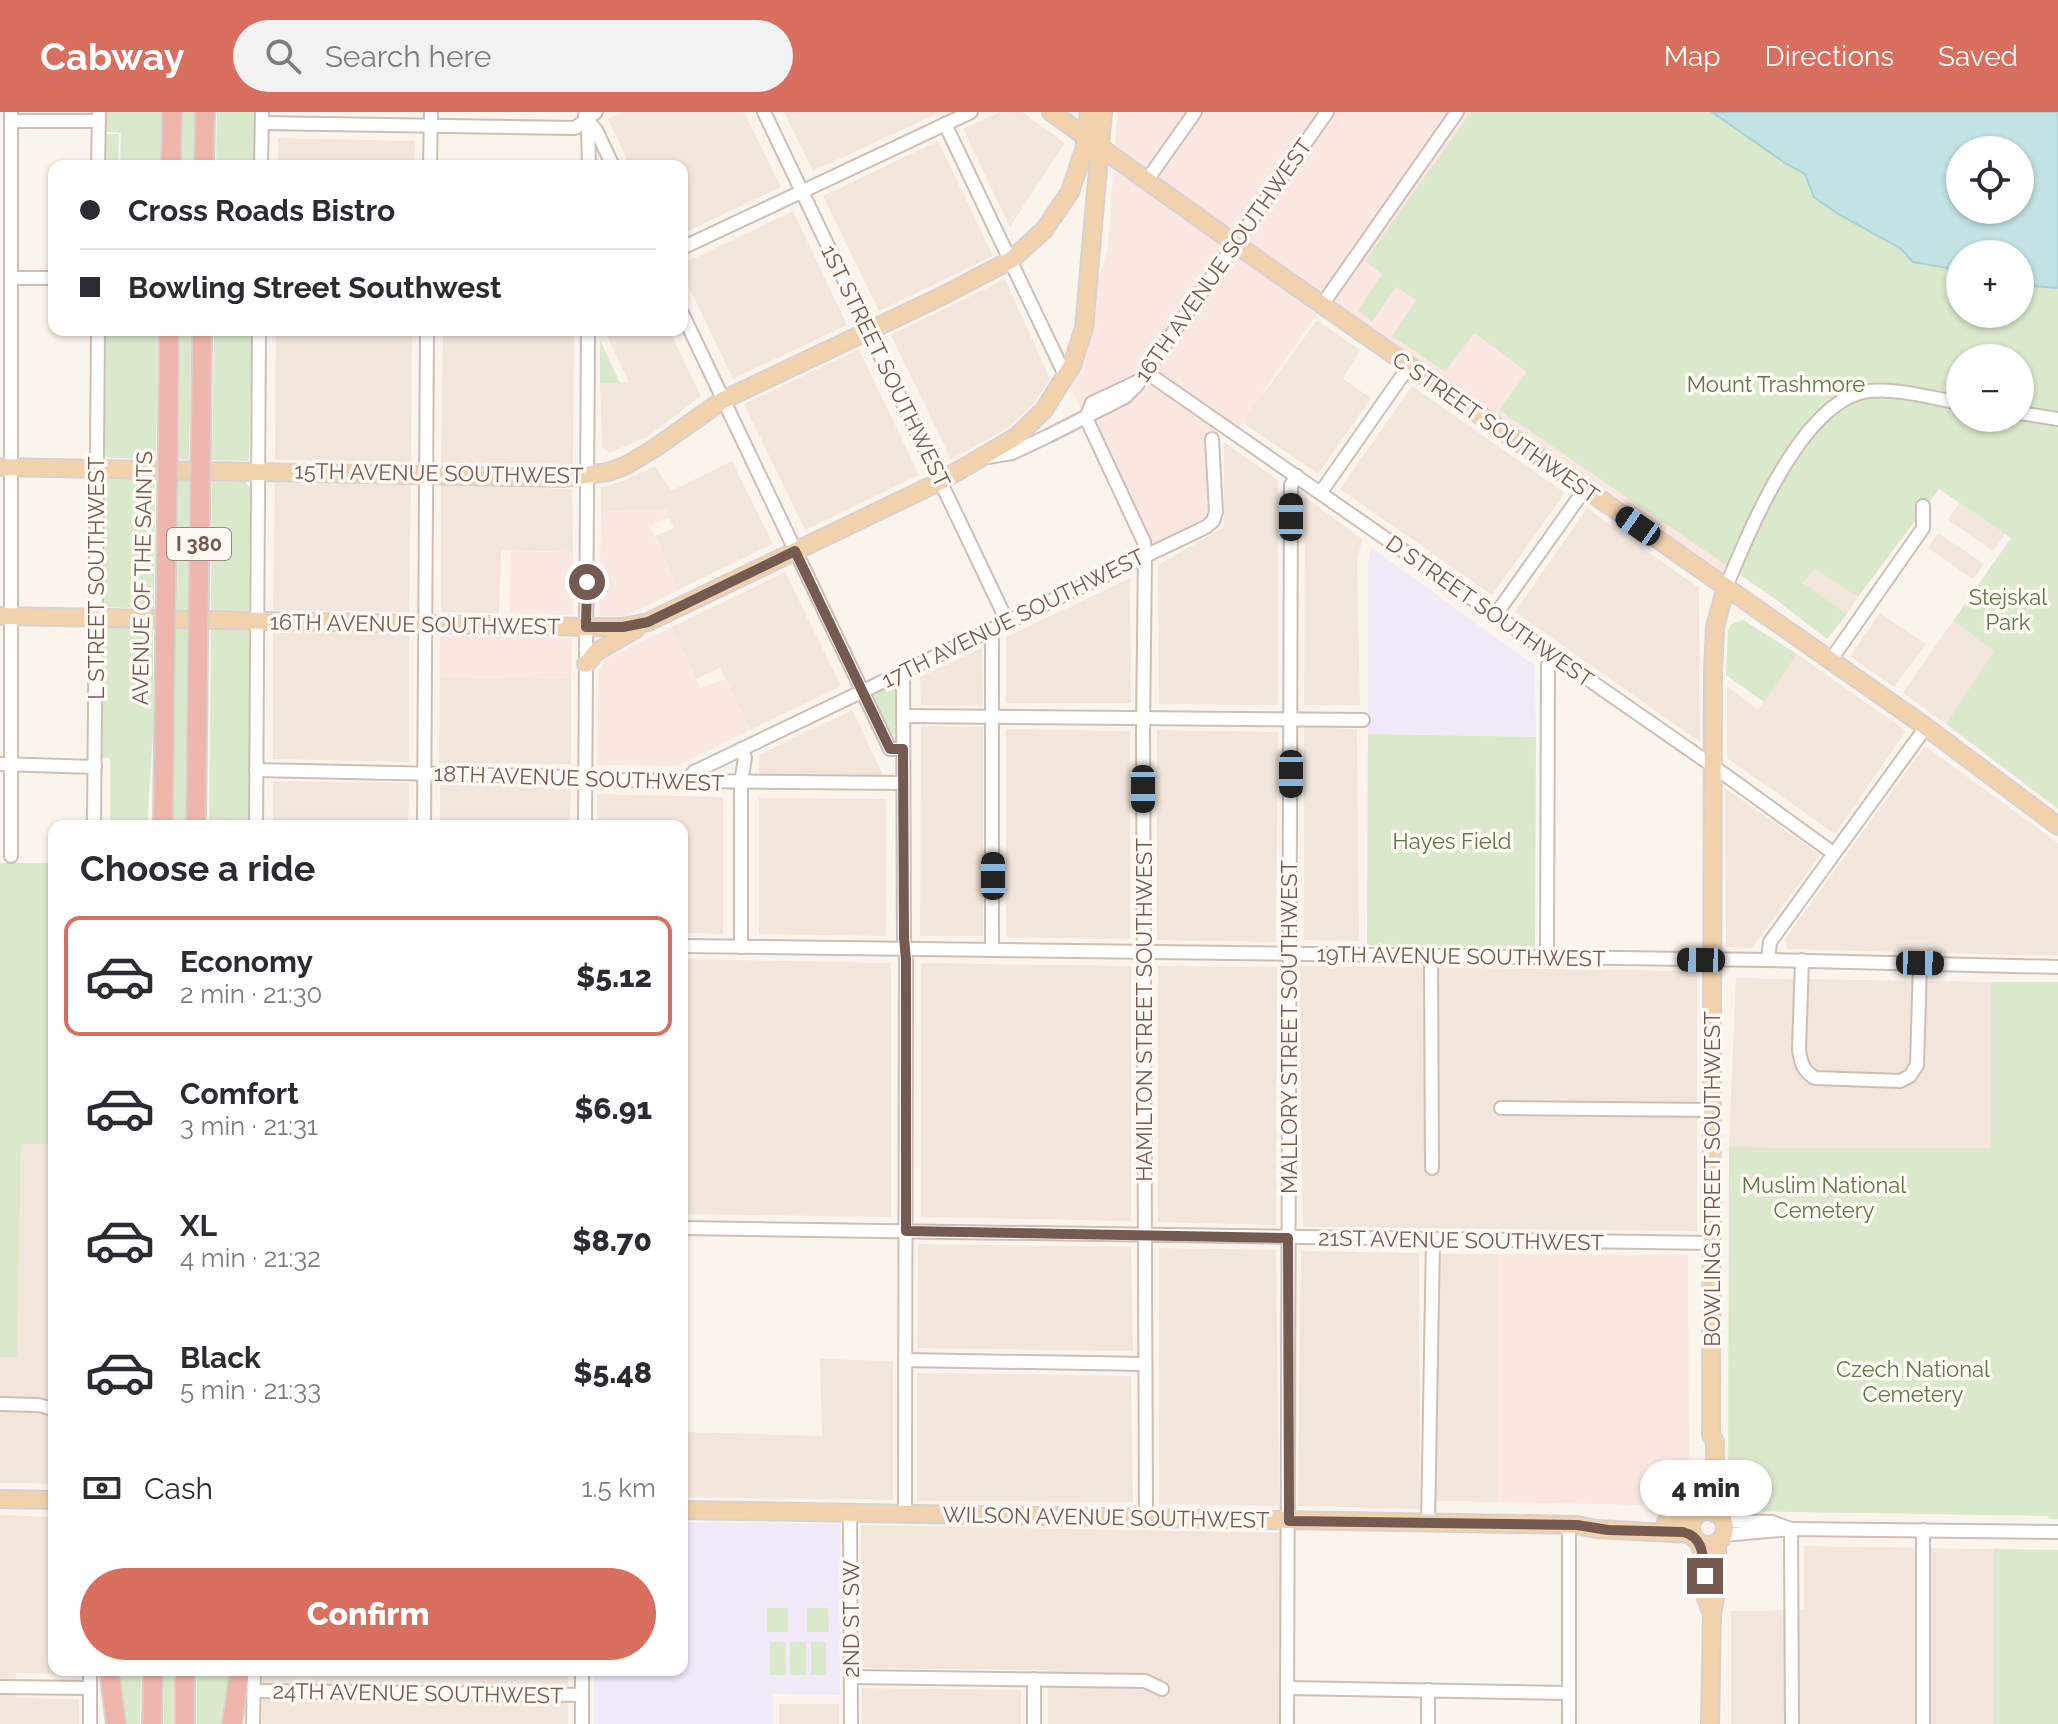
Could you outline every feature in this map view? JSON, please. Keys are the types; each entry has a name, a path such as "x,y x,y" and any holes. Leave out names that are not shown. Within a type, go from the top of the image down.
{"highway":[{"path":"171,160 172,112"},
{"path":"204,160 205,112"},
{"name":"AVENUE OF THE SAINTS","path":"163,820 169,336"},
{"name":"I 380","path":"199,820 202,336"},
{"path":"151,820 152,805 164,764"},
{"path":"110,1676 116,1724"},
{"path":"152,1724 153,1676"},
{"path":"185,1676 185,1724"},
{"path":"232,1724 239,1676"}],"main road":[{"name":"C STREET SOUTHWEST","path":"1051,112 1926,727 2058,826"},
{"path":"1089,112 1093,142"},
{"path":"1093,142 1103,112"},
{"name":"15TH AVENUE SOUTHWEST","path":"5,467 563,478 587,476 625,466 723,400 1011,260 1044,230 1063,205 1093,142"},
{"name":"16TH AVENUE SOUTHWEST","path":"5,616 586,627 623,627 648,622 941,481 984,458 1016,437 1034,420 1066,377 1079,347 1087,310 1093,142"},
{"name":"BOWLING STREET SOUTHWEST","path":"1710,1724 1712,1614 1706,1598 1708,1528 1703,1500 1705,1447 1711,1435 1713,641 1726,587"},
{"path":"586,664 602,647 648,622"},
{"path":"0,1499 48,1500"},
{"name":"WILSON AVENUE SOUTHWEST","path":"688,1510 1573,1525 1589,1522 1667,1522 1708,1528"}],"street":[{"path":"430,160 431,112"},
{"name":"1ST STREET SOUTHWEST","path":"764,112 1007,621"},
{"path":"688,245 971,112"},
{"path":"1147,180 1195,112"},
{"name":"16TH AVENUE SOUTHWEST","path":"984,458 1012,453 1125,397 1143,376 1327,112"},
{"path":"1322,305 1457,112"},
{"path":"11,856 5,764 5,467 11,278 5,232 11,116 99,116 98,160"},
{"path":"261,160 262,118 430,126 575,128 589,118"},
{"path":"589,118 589,160"},
{"path":"589,118 610,160"},
{"path":"945,124 1066,377"},
{"path":"11,278 48,278"},
{"path":"688,326 890,749 903,749"},
{"name":"L STREET SOUTHWEST","path":"94,820 98,336"},
{"path":"256,820 259,336"},
{"path":"424,820 427,336"},
{"path":"585,820 588,336"},
{"path":"1321,492 1409,366"},
{"name":"D STREET SOUTHWEST","path":"1143,376 1321,492 1833,853"},
{"path":"1726,587 1769,489 1829,408 1853,395 1870,391 1946,401"},
{"path":"2034,415 2058,419"},
{"name":"HAMILTON STREET SOUTHWEST","path":"1086,418 1144,542 1145,555 1146,1518"},
{"name":"17TH AVENUE SOUTHWEST","path":"686,781 694,772 741,749 1206,527 1213,521 1216,512 1212,439"},
{"name":"MALLORY STREET SOUTHWEST","path":"1287,1724 1291,485 1297,476"},
{"path":"1496,614 1585,489"},
{"path":"1830,661 1923,528 1923,506"},
{"path":"992,629 992,950"},
{"path":"1547,958 1548,665 1554,656"},
{"path":"903,672 905,1514"},
{"path":"904,716 1363,720"},
{"path":"1768,960 1770,942 1926,727"},
{"path":"741,749 745,758 741,782 741,947"},
{"path":"5,764 95,767"},
{"name":"18TH AVENUE SOUTHWEST","path":"256,770 903,783"},
{"name":"19TH AVENUE SOUTHWEST","path":"688,946 1802,960 2058,967"},
{"path":"1431,956 1432,1168"},
{"path":"1802,960 1799,1050 1807,1074 1815,1078 1900,1081 1910,1076 1917,1065 1920,963"},
{"path":"1501,1108 1712,1110"},
{"name":"21ST AVENUE SOUTHWEST","path":"688,1228 1713,1243"},
{"path":"1428,1523 1433,1239"},
{"path":"905,1360 1145,1364"},
{"path":"0,1404 48,1408"},
{"name":"2ND ST SW","path":"850,1513 851,1724"},
{"path":"1569,1724 1573,1525"},
{"path":"1708,1528 2058,1532"},
{"path":"1791,1529 1792,1724"},
{"path":"1923,1530 1923,1724"},
{"path":"90,1676 90,1724"},
{"path":"253,1724 254,1676"},
{"path":"582,1676 582,1724"},
{"path":"851,1677 1145,1681 1162,1689"},
{"path":"1034,1679 1034,1724"},
{"path":"0,1687 90,1688"},
{"path":"1287,1688 1569,1693"},
{"path":"1428,1690 1428,1724"},
{"name":"24TH AVENUE SOUTHWEST","path":"254,1691 582,1695"}],"shaded area":[{"path":"623,112 744,112 781,187 688,231 688,160 627,160 608,119"},
{"path":"784,112 941,112 813,171"},
{"path":"1000,112 1022,112 1065,143 1010,227 963,129"},
{"name":"Mount Trashmore","path":"1117,112 1712,112 1913,262 1946,268 1946,328 2034,328 2034,286 2058,288 2034,370 2034,344 1946,344 1946,364 1845,407 1726,587 1322,306 1235,434 1218,423 1213,521 1148,553 1066,377 1108,248"},
{"path":"278,138 415,141 414,160 278,160"},
{"path":"938,141 993,256 879,311 823,196"},
{"path":"793,211 847,325 733,379 688,285 688,261"},
{"path":"1005,279 1050,379 1033,404 1005,430 951,459 891,335"},
{"path":"1317,320 1360,350 1343,379 1371,398 1318,474 1233,416 1254,387 1264,393"},
{"path":"276,336 412,336 411,462 275,460"},
{"path":"443,336 574,336 573,464 441,463"},
{"path":"607,336 672,336 701,396 647,437 609,453 602,447 600,383 629,382"},
{"path":"859,349 919,475 805,530 744,404"},
{"path":"1412,386 1565,493 1492,595 1340,489"},
{"path":"1224,442 1278,480 1278,705 1159,704 1158,565 1224,527"},
{"path":"732,461 773,544 678,590 655,536 674,528 666,510 601,512 601,487 621,482 655,466 671,491"},
{"path":"275,483 411,485 409,612 273,610"},
{"path":"441,485 572,489 573,552 501,550 499,613 441,612"},
{"path":"1305,497 1362,539 1357,562 1360,705 1304,705"},
{"path":"1959,503 2005,534 1993,551 1948,520"},
{"path":"1587,508 1699,588 1700,742 1515,612"},
{"path":"666,509 669,517 650,526 678,590 626,616 599,616 601,512"},
{"path":"1938,533 1984,564 1973,579 1928,548"},
{"path":"1371,547 1535,666 1536,737 1368,734 1368,564"},
{"path":"511,551 573,552 573,615 509,613"},
{"path":"1815,569 1858,597 1847,614 1803,584"},
{"path":"785,572 841,686 750,730 720,668 696,679 672,627"},
{"path":"1130,578 1131,703 1006,703 1006,637"},
{"path":"1880,613 1926,644 1894,687 1850,656"},
{"path":"1953,621 1994,651 1946,724 1903,693"},
{"path":"672,627 700,688 725,679 750,730 677,766 597,765 599,670 607,658"},
{"path":"273,631 409,634 409,762 273,759"},
{"path":"440,635 572,638 571,679 440,677"},
{"path":"982,648 983,706 921,705 920,677"},
{"path":"1797,654 1906,731 1835,834 1727,758 1727,686 1758,710"},
{"path":"440,677 571,679 571,764 439,763"},
{"path":"852,710 883,775 759,774 759,755"},
{"path":"921,726 983,727 983,936 920,936"},
{"path":"1304,727 1357,729 1359,941 1304,940"},
{"path":"1006,729 1130,731 1130,939 1006,937"},
{"path":"1157,730 1278,732 1276,942 1157,940"},
{"path":"1925,746 2058,843 2058,956 1787,949 1785,939"},
{"path":"273,781 409,783 408,820 273,820"},
{"path":"440,785 571,787 570,820 440,820"},
{"path":"1725,788 1820,855 1752,948 1726,947"},
{"path":"597,794 723,797 723,934 688,933 688,820 597,820"},
{"path":"759,798 886,799 886,936 759,934"},
{"path":"688,959 891,963 891,1217 688,1214"},
{"path":"921,963 1131,966 1131,1221 921,1217"},
{"path":"1158,966 1277,967 1276,1225 1158,1222"},
{"path":"1299,966 1697,971 1697,1231 1303,1227"},
{"path":"1736,978 1991,982 1993,1148 1729,1147"},
{"path":"21,1143 48,1144 48,1484 0,1483 0,1357 17,1356"},
{"path":"918,1244 1131,1247 1133,1351 917,1348"},
{"path":"1159,1248 1276,1250 1279,1506 1159,1504"},
{"path":"1301,1251 1419,1253 1420,1509 1298,1506"},
{"path":"1439,1254 1497,1254 1497,1502 1436,1501"},
{"path":"1497,1254 1688,1255 1689,1506 1497,1502"},
{"path":"820,1359 893,1361 893,1500 688,1497 688,1432 822,1436"},
{"path":"917,1373 1131,1376 1133,1502 917,1501"},
{"path":"0,1515 48,1517 48,1674 16,1673 16,1698 79,1699 79,1724 0,1724"},
{"path":"688,1522 840,1524 840,1695 773,1694 773,1724 594,1724 594,1676 688,1676"},
{"path":"861,1525 1283,1533 1280,1724 1048,1724 1048,1670 861,1668"},
{"path":"1804,1546 1994,1549 1994,1724 1731,1724 1731,1611 1804,1610"},
{"path":"262,1676 568,1676 568,1724 262,1724"},
{"path":"862,1688 1021,1690 1021,1724 862,1724"},
{"path":"779,1704 839,1704 839,1724 779,1724"}],"green space":[{"path":"106,112 161,112 160,160 120,160 121,133 106,132"},
{"path":"183,112 194,112 193,160 182,160"},
{"path":"217,112 256,112 255,160 216,160"},
{"name":"Mount Trashmore","path":"1471,112 1712,112 1805,174 1814,197 1838,214 1900,248 1913,262 1946,268 1946,328 2034,328 2034,286 2058,288 2058,809 1946,724 1994,651 1953,621 2011,538 1939,489 1858,597 1815,569 1803,583 1847,614 1827,639 1771,596 1499,410 1527,372 1474,333 1445,372 1392,336 1416,300 1396,287 1372,322 1358,310 1382,274 1365,261"},
{"path":"106,134 119,134 118,160 106,160"},
{"path":"104,336 158,336 156,459 104,456"},
{"path":"180,336 191,336 189,460 179,459"},
{"path":"214,336 252,336 249,461 212,460"},
{"path":"600,340 620,383 600,383"},
{"path":"103,478 155,479 154,609 103,607"},
{"path":"178,479 189,479 188,609 177,609"},
{"path":"212,480 244,480 250,488 250,610 211,610"},
{"path":"1743,620 1797,654 1764,702 1726,675 1728,631 1730,625"},
{"path":"103,628 153,628 153,734 147,820 110,820 110,758 102,757"},
{"path":"176,628 187,628 185,820 174,820"},
{"path":"211,629 249,631 249,820 209,820"},
{"path":"890,684 897,688 897,732 893,735 872,697"},
{"name":"Hayes Field","path":"1368,734 1536,737 1535,948 1367,945"},
{"path":"0,863 48,863 48,1144 21,1144 17,1357 0,1357"},
{"name":"Czech National Cemetery","path":"1991,982 2058,982 2058,1519 2049,1519 2048,1516 1728,1511 1729,1147 1991,1148"},
{"path":"1994,1549 2058,1550 2058,1724 1994,1724"},
{"path":"767,1608 788,1608 788,1632 767,1632"},
{"path":"807,1608 828,1608 829,1632 807,1632"},
{"path":"770,1642 785,1642 786,1675 770,1675"},
{"path":"790,1642 806,1642 806,1675 790,1675"},
{"path":"811,1642 826,1642 826,1675 811,1675"},
{"path":"115,1676 141,1676 140,1724 121,1724"},
{"path":"164,1676 174,1676 174,1724 164,1724"},
{"path":"197,1676 235,1676 228,1724 197,1724"}],"water":[{"path":"1712,112 2058,112 2058,288 2034,286 2034,240 1946,240 1946,268 1913,262 1900,248 1814,197 1805,174"}],"route":[{"path":"587,582 586,627 623,627 648,622 795,551 890,749 903,749 906,1231 1288,1238 1289,1521 1577,1525 1608,1530 1683,1532 1692,1534 1701,1544 1705,1576"}],"park label":[{"name":"Stejskal Park","path":"2008,610"},
{"name":"Muslim National Cemetery","path":"1824,1198"}]}
